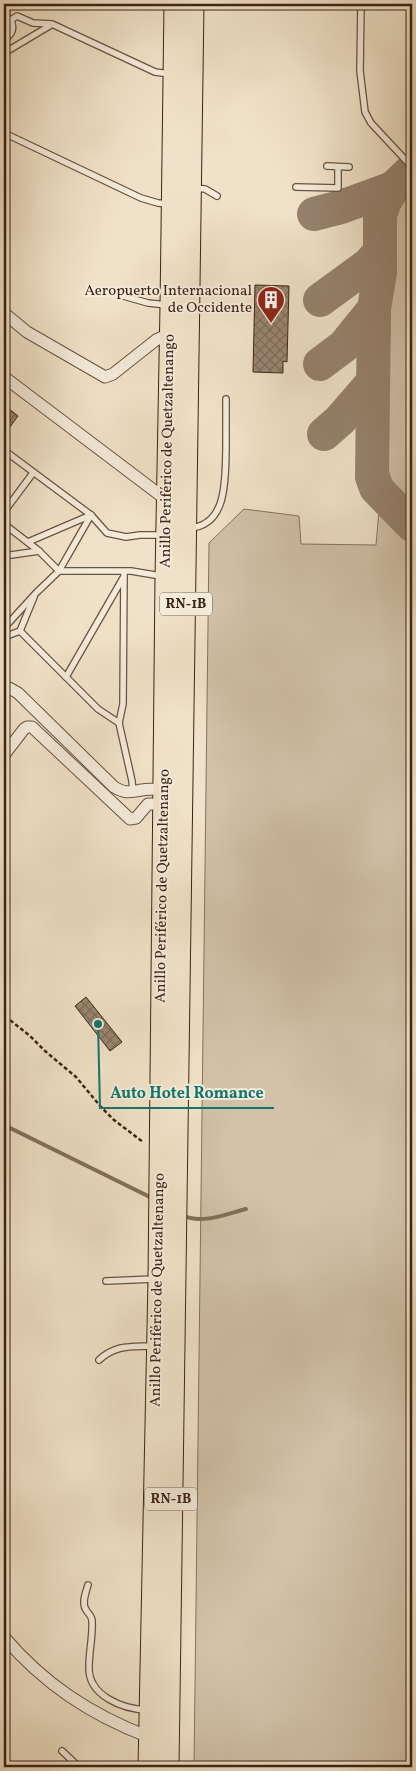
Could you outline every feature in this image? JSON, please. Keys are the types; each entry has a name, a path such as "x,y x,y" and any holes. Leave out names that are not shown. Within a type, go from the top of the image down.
{"highway":[{"name":"Anillo Periférico de Quetzaltenango","path":"148,1767 159,1279 165,1203 187,528 191,187 183,75 175,4"},
{"path":"183,4 186,61 183,75"},
{"name":"Anillo Periférico de Quetzaltenango","path":"168,1767 176,1231 165,1203 160,1150 166,577 172,306 172,204 183,75 193,4"},
{"path":"149,1737 155,1743 158,1750 158,1767"}],"street":[{"path":"4,313 27,332 105,377 113,374 156,340 170,332"},
{"path":"4,377 168,501"},
{"path":"4,690 9,688 18,693 107,782 120,790 133,792 141,790 163,796"},
{"path":"4,755 24,729 32,727 130,818 136,818 148,804 163,796"},
{"path":"4,1637 29,1666 72,1698 96,1713 149,1737"}],"lane":[{"path":"4,39 12,32 13,26 11,20 5,15 7,4"},
{"path":"361,4 360,71 365,112 371,123 412,167"},
{"path":"11,20 17,16 33,23 52,24 154,72 183,75"},
{"path":"4,53 52,24"},
{"path":"4,133 141,198 158,203 172,204"},
{"path":"327,166 349,168"},
{"path":"296,187 338,188 338,167"},
{"path":"191,187 205,190 217,196"},
{"path":"120,295 148,303 172,306"},
{"path":"187,528 205,524 214,516 222,501 225,483 226,399"},
{"path":"5,451 90,515 108,533 126,537 167,535"},
{"path":"4,512 33,473"},
{"path":"28,542 90,515"},
{"path":"4,628 36,593 59,572 90,515"},
{"path":"4,524 39,551 59,572 124,574 131,571 166,577"},
{"path":"4,556 39,551"},
{"path":"66,677 124,574"},
{"path":"124,574 122,704 119,723 133,792"},
{"path":"20,632 36,593"},
{"path":"20,632 98,709 119,723"},
{"path":"4,636 20,632"},
{"path":"106,1281 159,1279"},
{"path":"99,1360 107,1353 118,1348 158,1346"},
{"path":"88,1585 84,1598 85,1608 92,1617 92,1638 88,1668 92,1681 104,1697 121,1706 135,1710 149,1710"},
{"path":"62,1751 80,1767"}],"path":[{"path":"4,1022 10,1020 76,1076 114,1120 143,1141 160,1150"}],"shaded area":[{"path":"412,190 412,509 396,488 390,477 387,464 392,223 400,205"},
{"path":"244,509 299,516 301,544 376,545 379,511 412,544 412,1767 194,1767 209,543"}],"building":[{"name":"Aeropuerto Internacional de Occidente","path":"255,285 289,286 287,362 283,361 283,373 253,372"},
{"path":"4,405 18,416 4,435"},
{"path":"86,997 122,1042 110,1051 75,1006"}],"waterway":[{"path":"4,1125 152,1198"},
{"path":"182,1215 189,1218 205,1219 246,1209"}],"taxiway":[{"path":"412,170 393,188 385,201 380,215 380,272 374,309 372,477 376,488 412,525"},
{"path":"314,214 341,207 393,188"},
{"path":"320,300 368,265 380,252"},
{"path":"320,364 344,346 374,309"},
{"path":"324,434 340,420 373,382"}],"place":[{"name":"Aeropuerto Internacional de Occidente","path":"271,324"},
{"name":"Auto Hotel Romance","path":"98,1024"}]}
